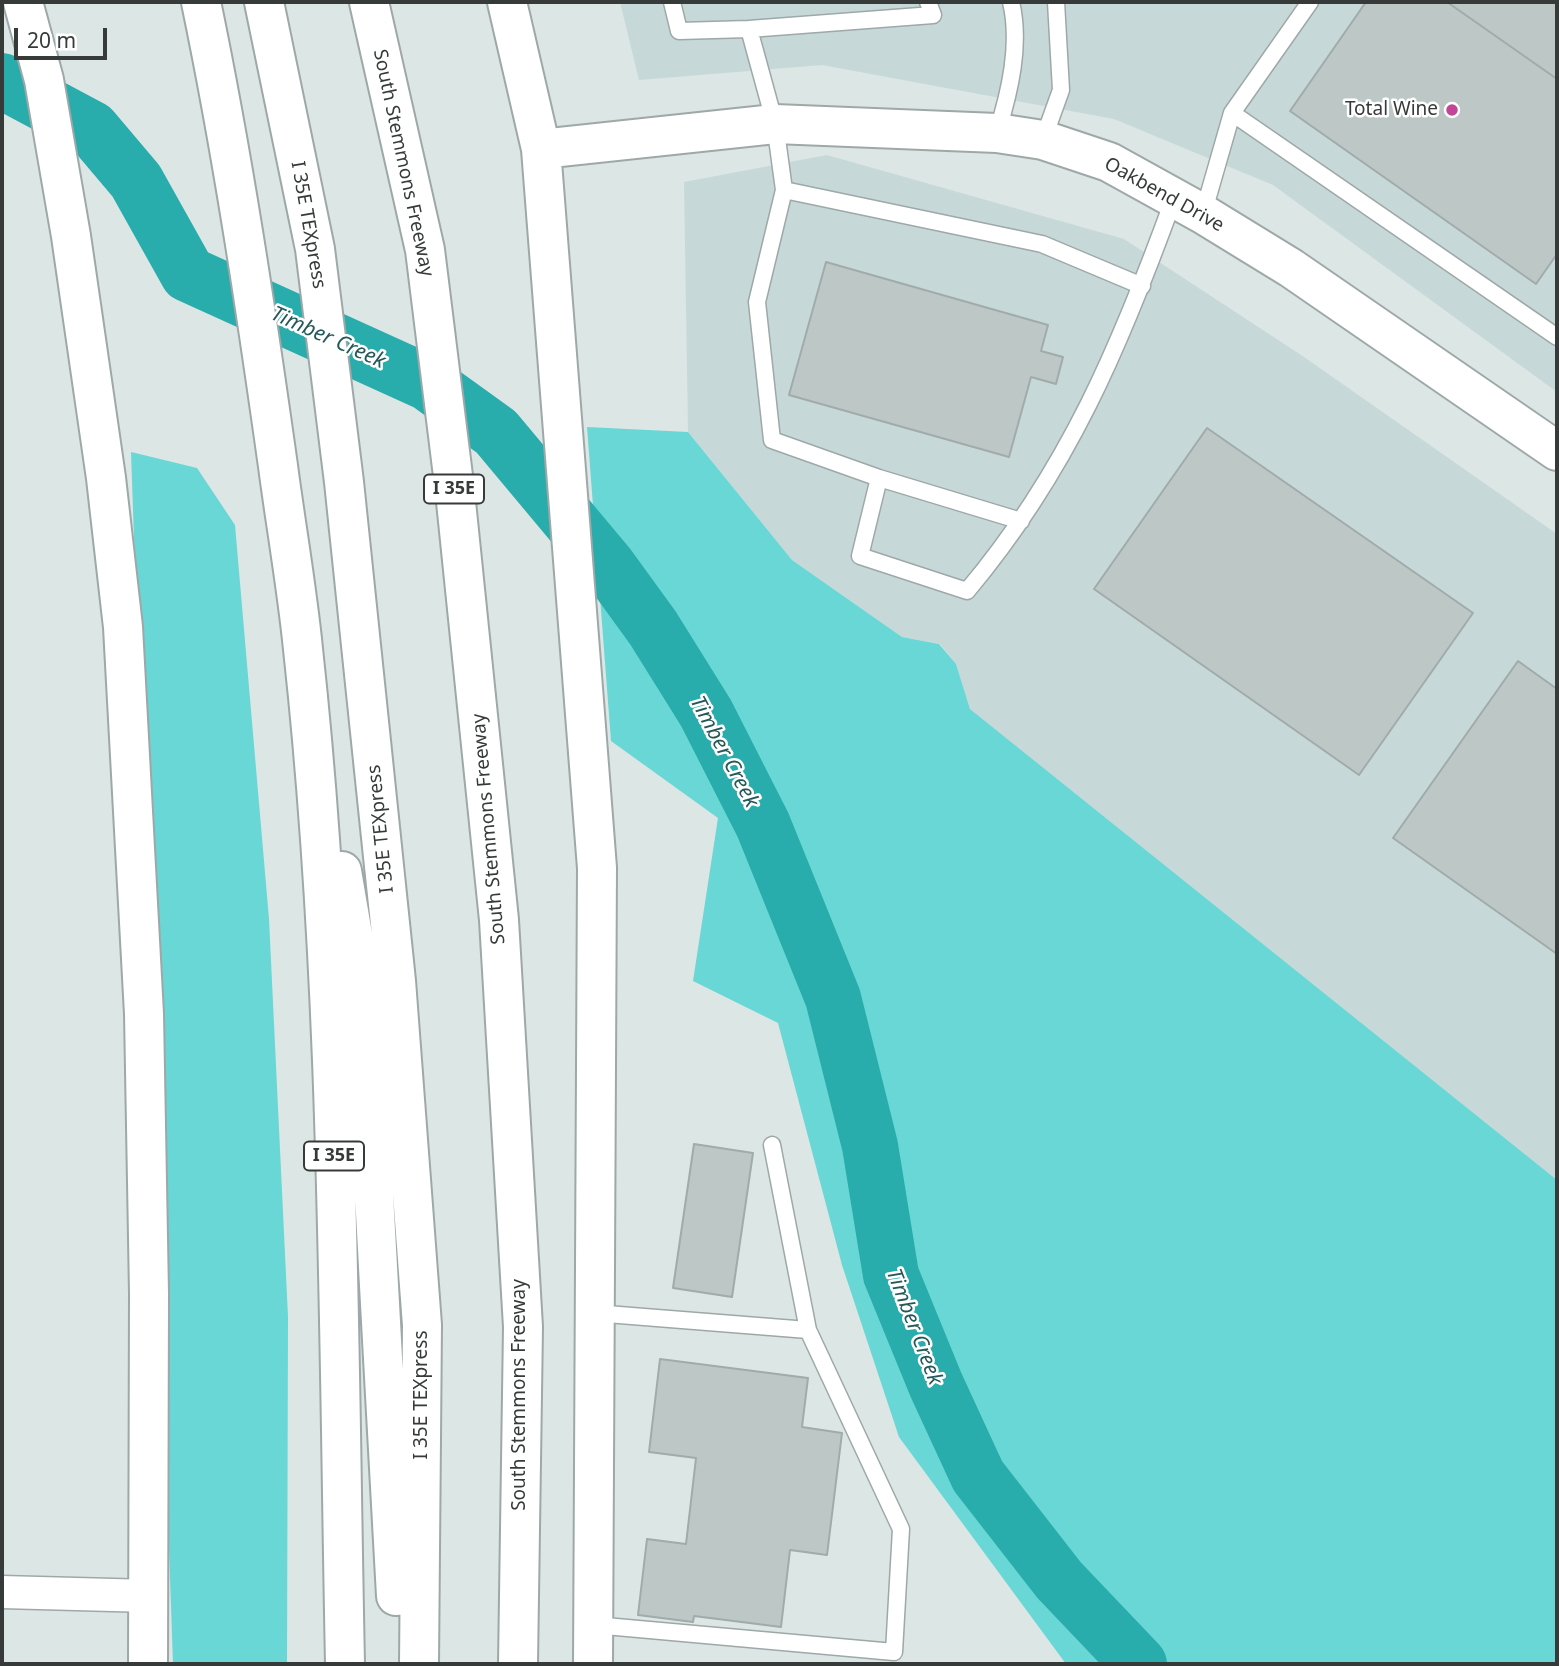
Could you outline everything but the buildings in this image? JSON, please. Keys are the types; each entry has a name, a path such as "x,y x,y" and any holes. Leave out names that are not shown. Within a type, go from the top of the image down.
{"main road":[{"path":"23,2 44,80 71,236 106,478 123,627 144,1014 150,1596 148,1664"},
{"path":"185,2 224,115"},
{"name":"I 35E","path":"201,2 224,115 303,648 323,909 333,1141 345,1664"},
{"name":"I 35E TEXpress","path":"264,2 315,249 374,754 396,981 422,1325 419,1664"},
{"path":"281,2 315,249"},
{"name":"South Stemmons Freeway","path":"369,2 425,250 480,728 499,920 523,1327 518,1664"},
{"path":"394,2 425,250"},
{"path":"507,2 541,149 597,869 593,1664"},
{"name":"Oakbend Drive","path":"541,149 775,124 998,133 1043,140 1109,162 1291,268 1557,451"},
{"path":"303,648 363,993 400,1664"}],"street":[{"path":"10,1592 150,1596"}],"lane":[{"path":"672,2 679,31 749,29 933,15 929,2"},
{"path":"998,133 1007,102 1017,27 1011,2"},
{"path":"1043,140 1060,90 1056,2"},
{"path":"880,478 860,556 967,591 1001,551 1085,418 1142,286 1188,206 1232,113 1310,2"},
{"path":"749,29 775,124 784,190 757,302 772,440 880,478 1021,521"},
{"path":"1232,113 1557,337"},
{"path":"784,190 1042,244 1142,286"},
{"path":"593,1625 894,1652 901,1529 807,1330 772,1146"},
{"path":"594,1313 807,1330"}],"shaded area":[{"path":"620,2 1557,2 1557,392 1273,185 1114,119 822,65 639,80"},
{"path":"827,155 1124,239 1304,357 1557,534 1557,1180 970,709 956,664 940,644 902,637 792,560 688,432 684,182"},
{"path":"587,427 688,432 792,560 902,637 939,644 956,664 970,709 1557,1180 1557,1664 1066,1664 899,1437 842,1265 778,1023 693,981 718,818 611,741"},
{"path":"131,452 197,468 235,525 269,919 288,1317 287,1664 173,1664"}],"waterway":[{"name":"Timber Creek","path":"2,81 92,129 136,181 188,274 428,383 496,432 608,566 653,628 706,713 763,825 833,998 870,1146 891,1275 936,1385 978,1476 1059,1580 1139,1664"}],"place":[{"name":"Total Wine","path":"1452,110"}]}
